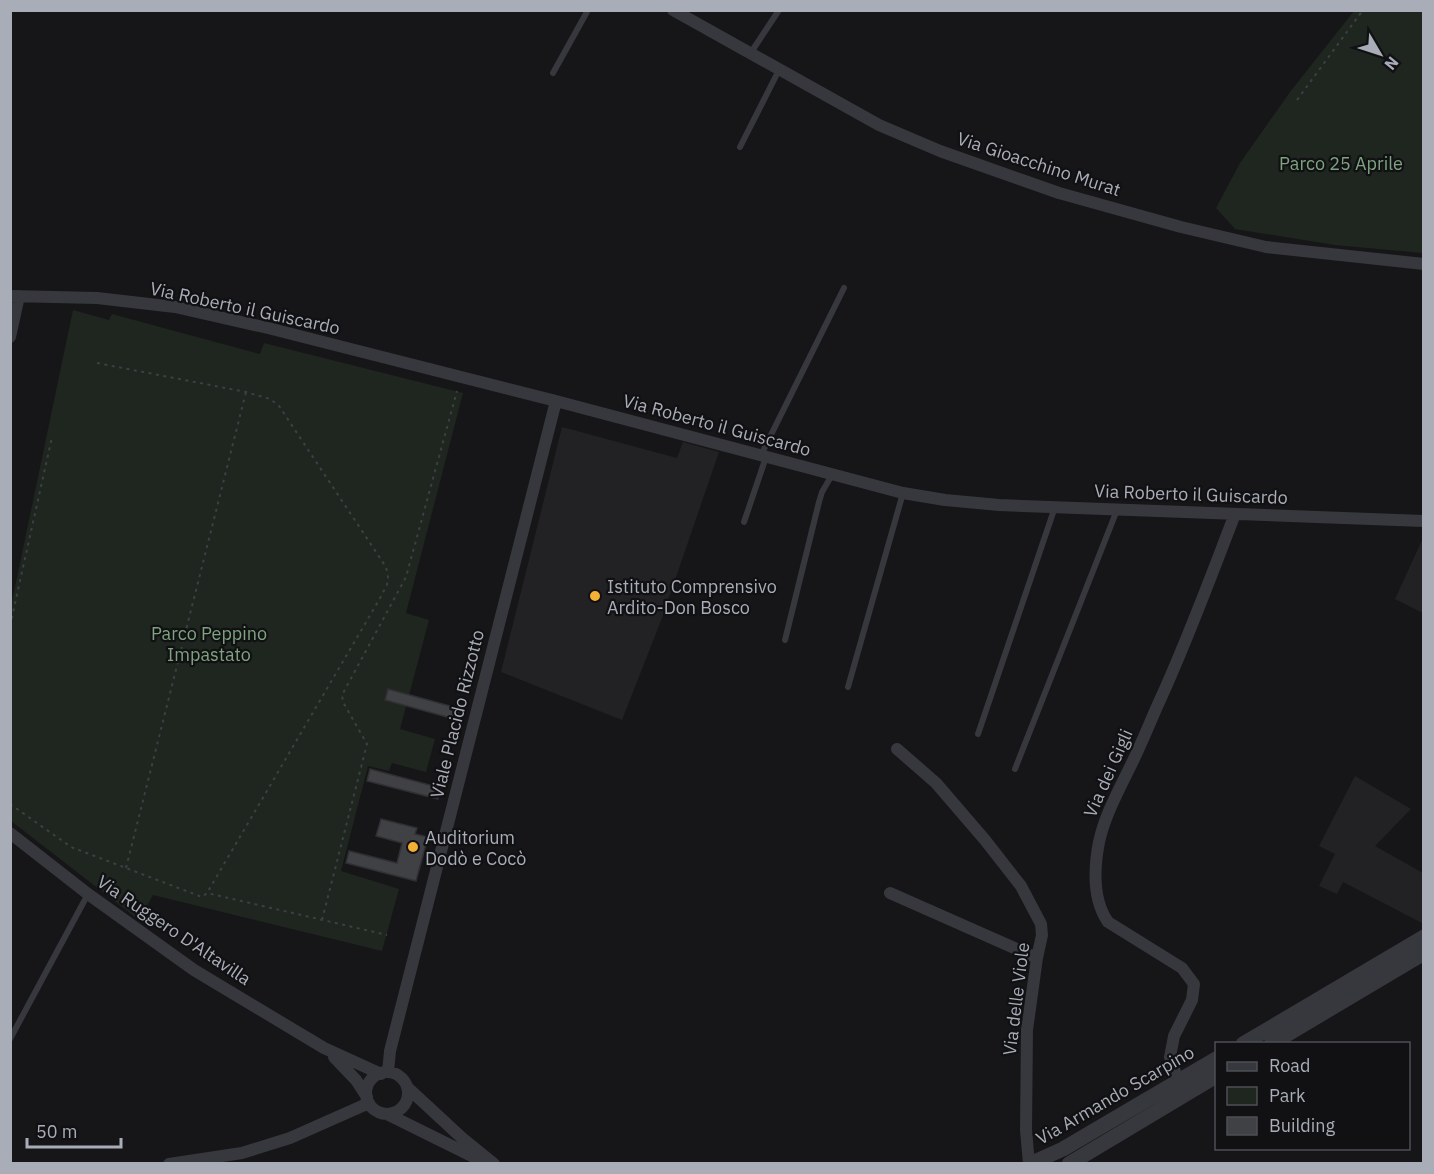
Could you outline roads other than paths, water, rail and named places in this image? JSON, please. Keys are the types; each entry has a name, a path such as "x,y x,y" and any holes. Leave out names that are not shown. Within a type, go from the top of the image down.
{"street":[{"name":"Via Gioacchino Murat","path":"673,10 879,124 940,151 1059,193 1181,227 1266,247 1424,264"},
{"name":"Via Roberto il Guiscardo","path":"15,296 97,298 175,308 268,328 903,493 956,501 1054,507 1424,521"},
{"path":"10,337 15,296"},
{"name":"Viale Placido Rizzotto","path":"384,1073 556,401"},
{"name":"Via dei Gigli","path":"1178,1082 1170,1057 1174,1036 1192,1000 1194,984 1182,968 1108,922 1103,916 1095,884 1096,864 1109,808 1165,691 1235,514"},
{"name":"Via delle Viole","path":"897,748 936,783 1021,886 1041,924 1042,935 1027,1030 1025,1068 1026,1130 1031,1164"},
{"name":"Via Ruggero D'Altavilla","path":"10,832 88,894 194,970 324,1048 384,1073"},
{"path":"890,893 1037,958"},
{"path":"1246,1042 1424,937"},
{"path":"1274,1042 1424,953"},
{"name":"Via Ruggero D'Altavilla","path":"324,1048 356,1080 368,1100"},
{"name":"Via Armando Scarpino","path":"1031,1164 1063,1149 1215,1060"},
{"path":"384,1073 400,1077 408,1088 491,1164 387,1114 376,1111 368,1100 366,1091 371,1080 384,1073"},
{"name":"Via Armando Scarpino","path":"1070,1164 1215,1077"},
{"path":"387,1114 393,1114 404,1107 408,1088"},
{"path":"169,1164 252,1150 290,1138 368,1100"},
{"path":"1031,1164 1045,1164"}],"lane":[{"path":"554,73 588,10"},
{"path":"750,54 779,10"},
{"path":"740,147 779,70"},
{"path":"744,522 764,456 844,288"},
{"path":"785,640 819,502 832,475"},
{"path":"848,687 903,493"},
{"path":"978,734 1054,507"},
{"path":"1015,769 1118,509"},
{"path":"10,1039 88,894"}],"place":[{"name":"Istituto Comprensivo Ardito-Don Bosco","path":"595,596"},
{"name":"Auditorium Dodò e Cocò","path":"413,847"}],"park label":[{"name":"Parco 25 Aprile","path":"1341,163"},
{"name":"Parco Peppino Impastato","path":"209,643"}]}
